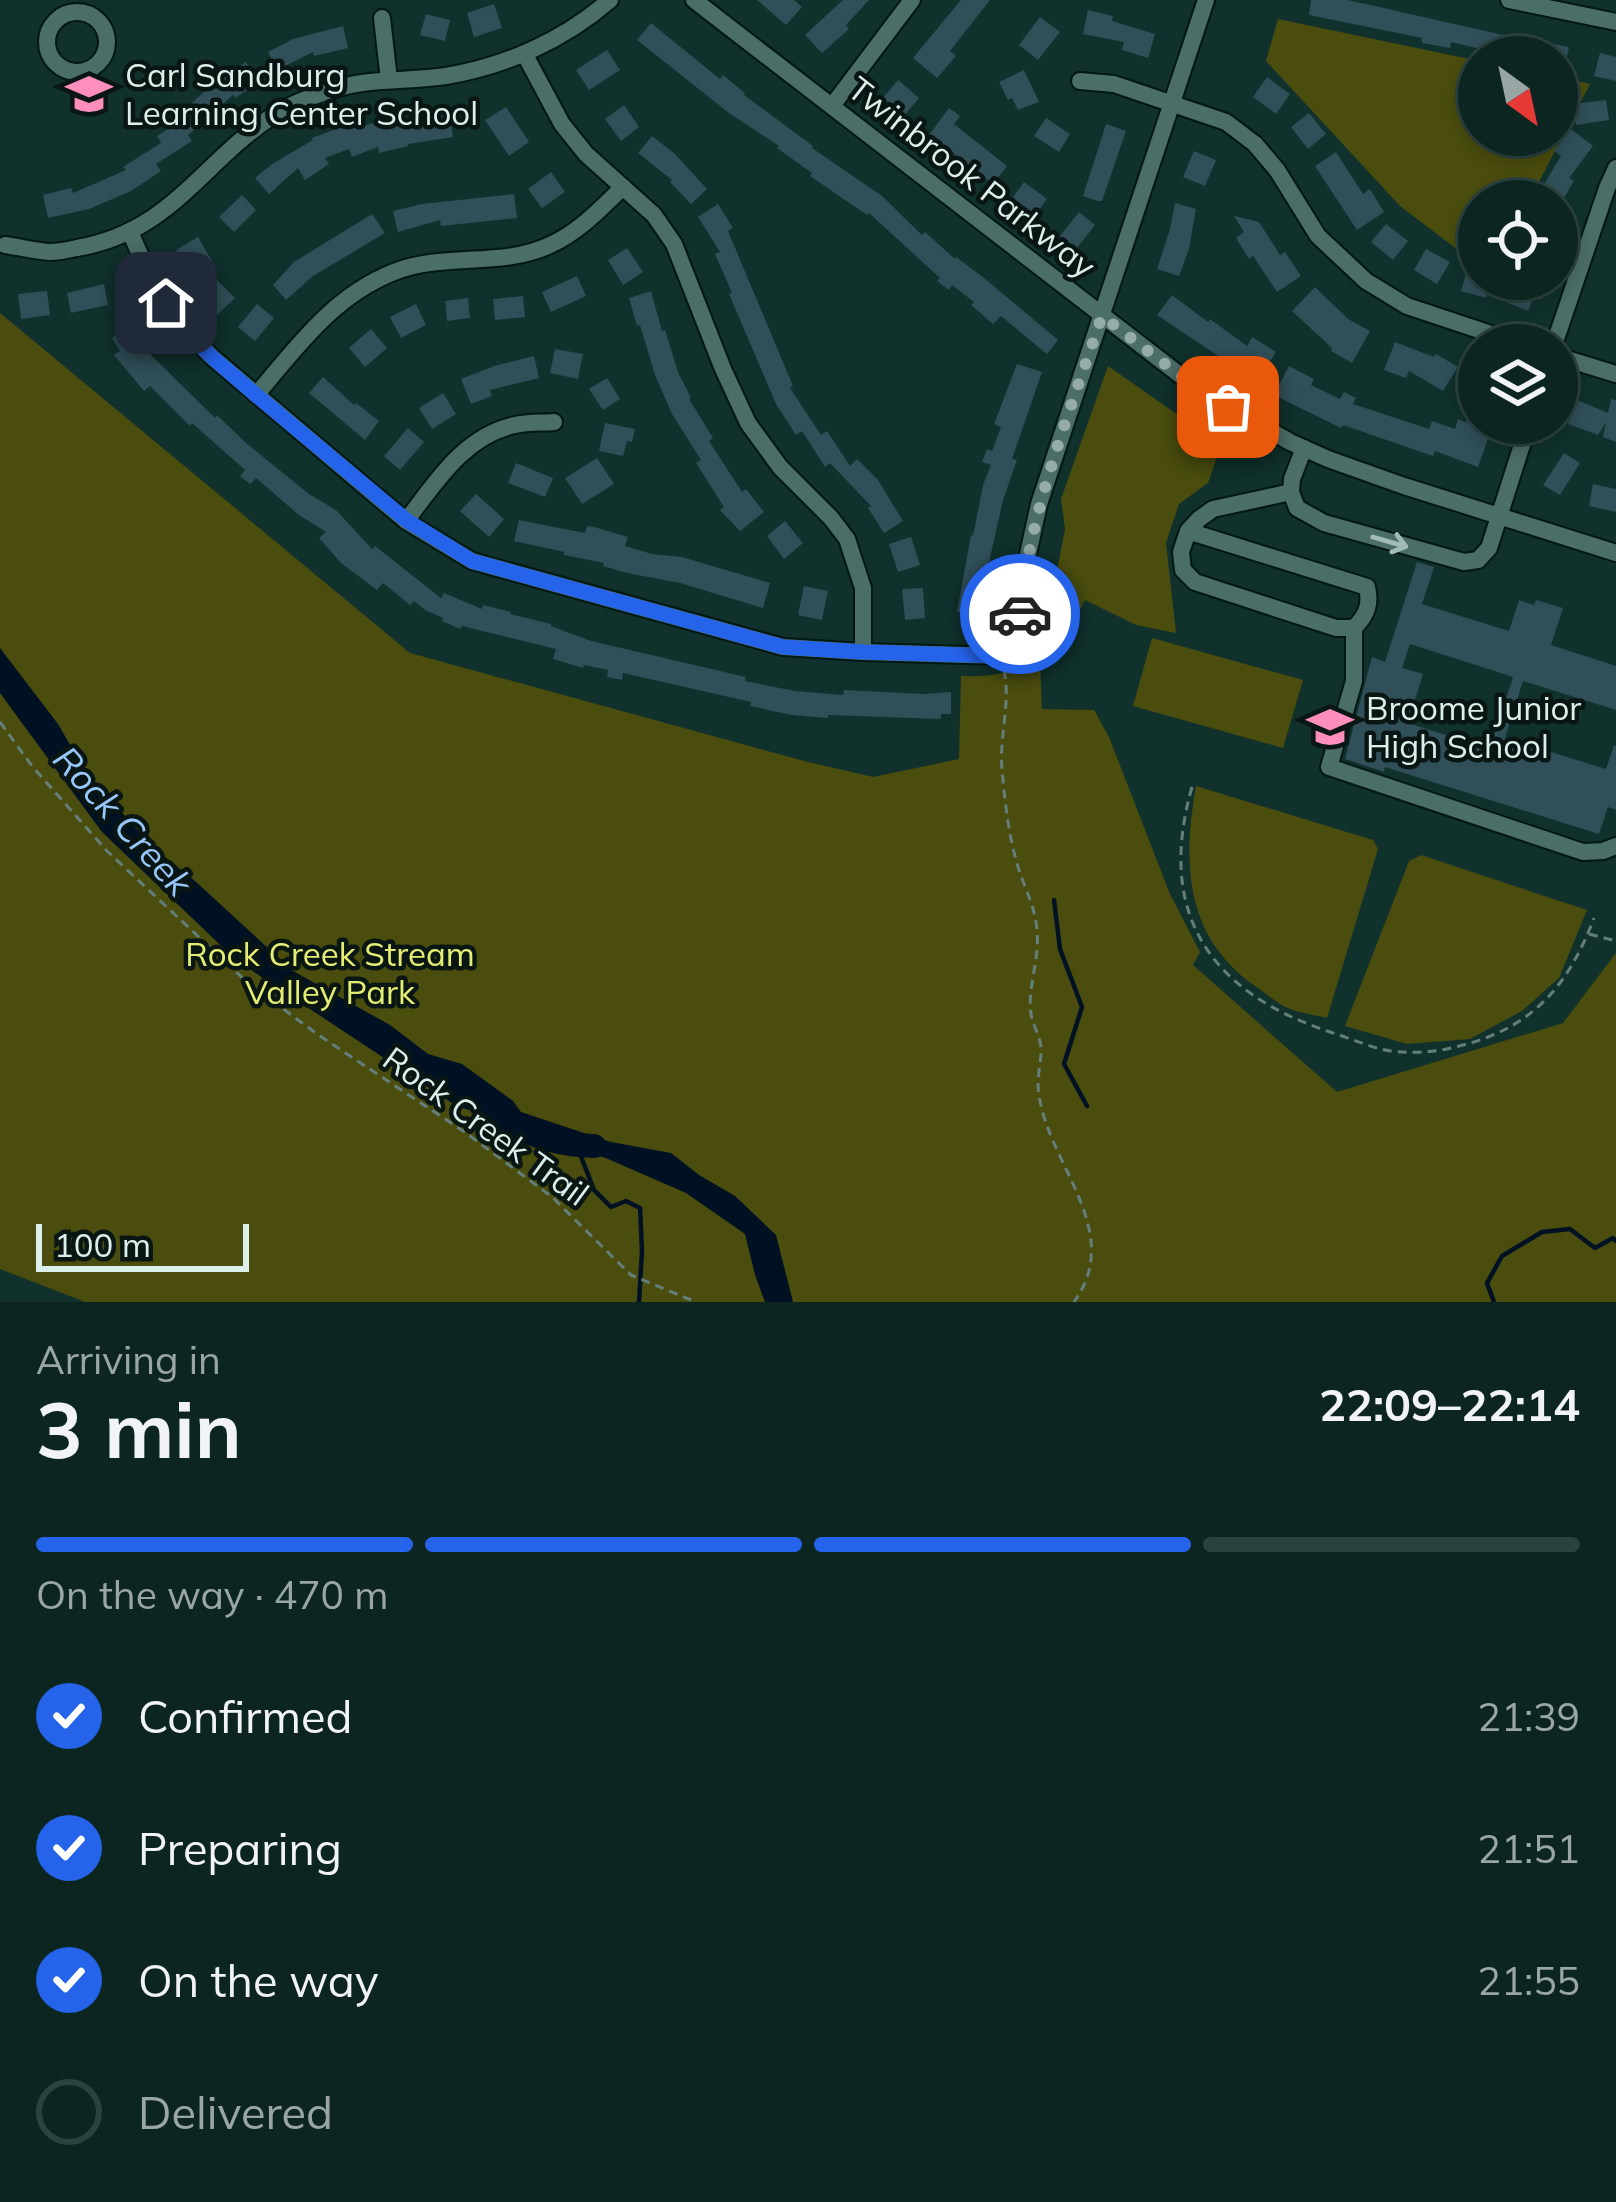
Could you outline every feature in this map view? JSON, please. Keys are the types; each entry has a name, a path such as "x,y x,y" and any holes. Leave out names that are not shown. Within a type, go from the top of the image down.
{"street":[{"path":"5,245 53,252 130,232 175,203 273,116 360,82 447,76 525,55 610,0"},
{"name":"Twinbrook Parkway","path":"694,0 1198,389 1304,448 1404,486 1616,553"},
{"path":"832,106 912,0"},
{"path":"130,232 181,326 212,357 406,520 472,561 783,647 1002,656 1018,634 1025,568 1039,504 1206,0"},
{"path":"1509,0 1616,22"},
{"path":"382,18 389,80"},
{"path":"525,55 562,124 586,154 654,215 674,244 748,423 780,467 847,539 863,588 863,652"},
{"path":"1080,81 1114,84 1226,122 1255,144 1318,236 1366,281 1407,306 1461,324"},
{"path":"1562,324 1616,168"},
{"path":"256,395 310,331 362,288 428,262 512,256 548,247 582,227 622,187"},
{"path":"1578,362 1616,374"},
{"path":"406,520 449,464 474,442 514,425 554,422"},
{"path":"1304,448 1292,479 1291,492 1298,508 1324,523 1464,562 1478,560 1489,548 1522,444"},
{"path":"1291,492 1213,508 1188,531 1181,552 1183,571 1195,582 1336,628 1354,628"},
{"path":"1188,531 1367,587 1370,600 1354,628 1354,681 1329,767 1583,852 1616,846"}],"path":[{"path":"1002,656 1009,693 1002,736 1004,783 1018,867 1035,911 1038,936 1031,1016 1040,1037 1039,1096 1048,1132 1089,1224 1090,1271 1074,1302"},
{"name":"Rock Creek Trail","path":"0,722 107,851 247,982 552,1197 636,1277 696,1302"},
{"path":"1192,787 1179,869 1197,933 1217,963 1240,988 1271,1008 1386,1050 1419,1053 1490,1039 1519,1022 1542,1006 1564,980 1594,918"},
{"path":"1588,934 1616,941"}],"green space":[{"path":"1278,19 1458,57 1458,156 1552,156 1540,180 1458,180 1458,250 1400,206 1266,61"},
{"path":"1578,81 1590,84 1578,107"},
{"name":"Rock Creek Stream Valley Park","path":"0,313 410,653 873,777 959,759 961,676 1007,672 1025,661 1039,642 1042,709 1094,710 1170,894 1200,952 1193,965 1337,1092 1563,1023 1616,953 1616,1302 85,1302 0,1269"},
{"path":"1108,366 1221,445 1208,483 1179,504 1166,543 1176,633 1136,625 1085,600 1067,634 1053,628 1055,581 1065,529 1061,499"},
{"path":"1152,638 1303,680 1283,748 1133,706"},
{"path":"1196,786 1373,840 1378,849 1327,1018 1278,1002 1234,968 1216,947 1194,898 1190,872"},
{"path":"1421,855 1587,910 1559,978 1522,1011 1470,1039 1407,1044 1345,1026 1409,861"}],"water":[{"path":"0,648 58,724 87,774 154,848 293,971 390,1025 428,1054 462,1064 521,1112 611,1142 671,1153 735,1196 776,1235 793,1302 765,1302 745,1234 686,1193 608,1159 455,1105 236,960 102,832 0,693"}],"building":[{"path":"757,0 794,0 802,7 786,25"},
{"path":"843,0 869,0 846,25 849,29 822,53 805,35"},
{"path":"961,0 990,0 950,51 956,56 937,78 913,58"},
{"path":"1311,0 1348,0 1508,36 1458,36 1458,44 1451,42 1450,48 1309,15"},
{"path":"494,4 502,28 474,37 467,13"},
{"path":"1088,10 1155,34 1148,58 1122,50 1124,42 1083,34"},
{"path":"426,14 450,20 445,41 420,35"},
{"path":"1040,17 1060,32 1038,60 1019,45"},
{"path":"651,23 984,278 1058,340 1047,354 1001,316 993,324 952,285 949,290 937,281 940,278 869,213 810,176 779,146 637,40"},
{"path":"343,26 348,48 314,56 313,52 277,70 268,52 293,39"},
{"path":"607,50 620,70 589,90 576,70"},
{"path":"1600,53 1616,57 1616,81 1594,76"},
{"path":"246,62 259,82 233,95 188,135 192,141 156,164 161,171 131,191 89,209 48,218 43,195 71,188 73,193 126,170 123,167 161,143 157,136 191,114 186,108"},
{"path":"1024,70 1039,102 1018,110 999,82"},
{"path":"1267,77 1290,94 1276,114 1253,97"},
{"path":"898,80 919,98 904,116 883,98"},
{"path":"1606,100 1609,120 1578,125 1578,103"},
{"path":"624,105 639,127 621,141 605,119"},
{"path":"506,107 529,142 509,156 485,120"},
{"path":"949,108 960,116 954,124 1007,166 993,184 929,135"},
{"path":"450,112 453,137 379,153 378,147 352,157 349,149 325,158 329,164 305,180 298,168 269,194 255,178 312,138 354,122 357,127"},
{"path":"1309,113 1326,134 1308,149 1291,127"},
{"path":"1046,118 1070,134 1059,152 1034,136"},
{"path":"1106,124 1126,131 1102,201 1098,201 1083,196"},
{"path":"1578,134 1593,146 1569,178 1572,180 1547,180 1561,156 1578,156"},
{"path":"652,136 707,189 691,204 672,180 638,153"},
{"path":"1194,151 1216,160 1205,186 1183,177"},
{"path":"1336,152 1363,194 1370,189 1384,212 1357,230 1315,166"},
{"path":"551,172 565,192 542,208 528,189"},
{"path":"1024,182 1047,199 1034,217 1011,200"},
{"path":"514,194 517,218 441,226 440,220 398,232 393,211 422,204"},
{"path":"242,195 256,210 234,232 219,217"},
{"path":"1175,203 1196,209 1179,276 1157,269"},
{"path":"718,204 733,228 728,231 790,388 821,435 827,431 850,466 857,459 878,480 903,521 884,533 871,506 830,463 825,467 802,431 796,435 776,404 729,294 715,254 720,252 698,217"},
{"path":"1079,212 1095,225 1076,249 1060,236"},
{"path":"372,214 385,233 313,276 286,300 273,285 294,262"},
{"path":"1234,216 1259,222 1280,255 1285,252 1301,276 1277,292 1236,238 1244,232"},
{"path":"1386,224 1408,241 1393,260 1371,242"},
{"path":"198,237 212,261 190,274 176,250"},
{"path":"627,248 643,272 623,285 608,260"},
{"path":"1426,249 1450,262 1437,284 1414,270"},
{"path":"577,276 586,296 551,312 542,292"},
{"path":"215,278 235,298 217,315 198,294"},
{"path":"104,284 108,305 71,313 67,293"},
{"path":"1315,287 1348,319 1370,331 1352,363 1331,351 1292,311"},
{"path":"47,291 50,315 21,319 18,294"},
{"path":"651,291 689,399 713,438 709,441 742,492 746,489 764,512 740,531 720,510 724,507 696,463 701,460 672,414 655,375 629,298"},
{"path":"1172,295 1247,346 1252,337 1276,352 1257,382 1157,315"},
{"path":"523,296 525,317 495,320 493,299"},
{"path":"468,298 470,318 447,321 445,301"},
{"path":"1507,300 1532,300 1528,311"},
{"path":"257,304 274,318 255,341 238,327"},
{"path":"416,304 426,325 401,338 390,317"},
{"path":"132,324 146,350 215,418 217,415 309,494 336,510 372,549 375,546 441,598 444,593 482,609 483,605 551,624 591,641 795,691 843,695 844,690 951,692 951,714 941,714 941,719 791,715 623,673 622,680 607,677 608,670 553,659 556,649 442,621 414,601 410,605 383,583 377,590 341,563 319,538 326,532 256,478 250,484 240,476 245,470 150,386 144,391 114,355 120,351 112,338"},
{"path":"371,329 387,348 365,367 349,348"},
{"path":"1395,342 1436,354 1458,367 1443,391 1409,371 1406,378 1384,370"},
{"path":"555,349 583,354 578,379 550,373"},
{"path":"534,356 539,378 490,390 492,396 471,404 461,379"},
{"path":"1017,364 1042,372 1012,459 1017,460 1003,500 980,617 957,612 971,535 991,465 982,462 1001,427 994,424"},
{"path":"1289,366 1314,379 1311,385 1340,399 1344,392 1356,398 1353,404 1429,429 1432,421 1455,429 1458,419 1458,444 1486,444 1478,467 1435,451 1433,456 1341,428 1274,395"},
{"path":"323,377 379,421 365,440 309,393"},
{"path":"607,378 620,399 603,410 589,389"},
{"path":"443,393 456,414 432,429 419,408"},
{"path":"1611,399 1616,400 1616,442 1603,437 1606,422 1598,435 1578,428 1578,400 1608,413"},
{"path":"605,423 635,429 623,456 599,451"},
{"path":"408,428 424,442 400,470 384,456"},
{"path":"1564,453 1580,463 1560,495 1543,485"},
{"path":"597,458 614,484 582,504 565,478"},
{"path":"516,463 553,478 545,497 508,483"},
{"path":"1593,484 1616,489 1616,512 1589,506"},
{"path":"476,494 504,519 489,537 460,511"},
{"path":"519,520 585,533 587,526 594,527 628,537 625,546 770,583 763,608 514,541"},
{"path":"785,521 803,543 784,559 767,536"},
{"path":"911,537 920,565 898,572 889,544"},
{"path":"1417,562 1434,567 1422,604 1509,631 1519,600 1563,608 1551,645 1616,666 1616,710 1523,681 1505,738 1606,769 1616,746 1616,810 1608,807 1599,834 1385,767 1384,772 1345,759 1372,657 1385,662","holes":["1410,644 1513,677 1490,749 1408,723 1423,674 1402,668"]},
{"path":"804,586 828,591 822,620 798,615"},
{"path":"923,588 925,618 905,620 902,589"}],"waterway":[{"path":"1054,900 1060,949 1082,1007 1064,1064 1087,1106"},
{"name":"Rock Creek","path":"484,1103 534,1135 594,1146"},
{"path":"577,1146 594,1190 611,1207 626,1201 640,1208 639,1302"},
{"path":"1494,1302 1487,1283 1502,1256 1542,1232 1570,1229 1595,1248 1613,1238 1616,1241"}],"way so far":[{"path":"1020,614 1039,504 1102,316 1228,407"}],"place":[{"name":"Carl Sandburg Learning Center School","path":"89,94"},
{"name":"Broome Junior High School","path":"1330,727"}],"route":[{"path":"166,303 181,326 256,395 406,520 472,561 783,647 1002,656 1018,634 1020,614"}]}
